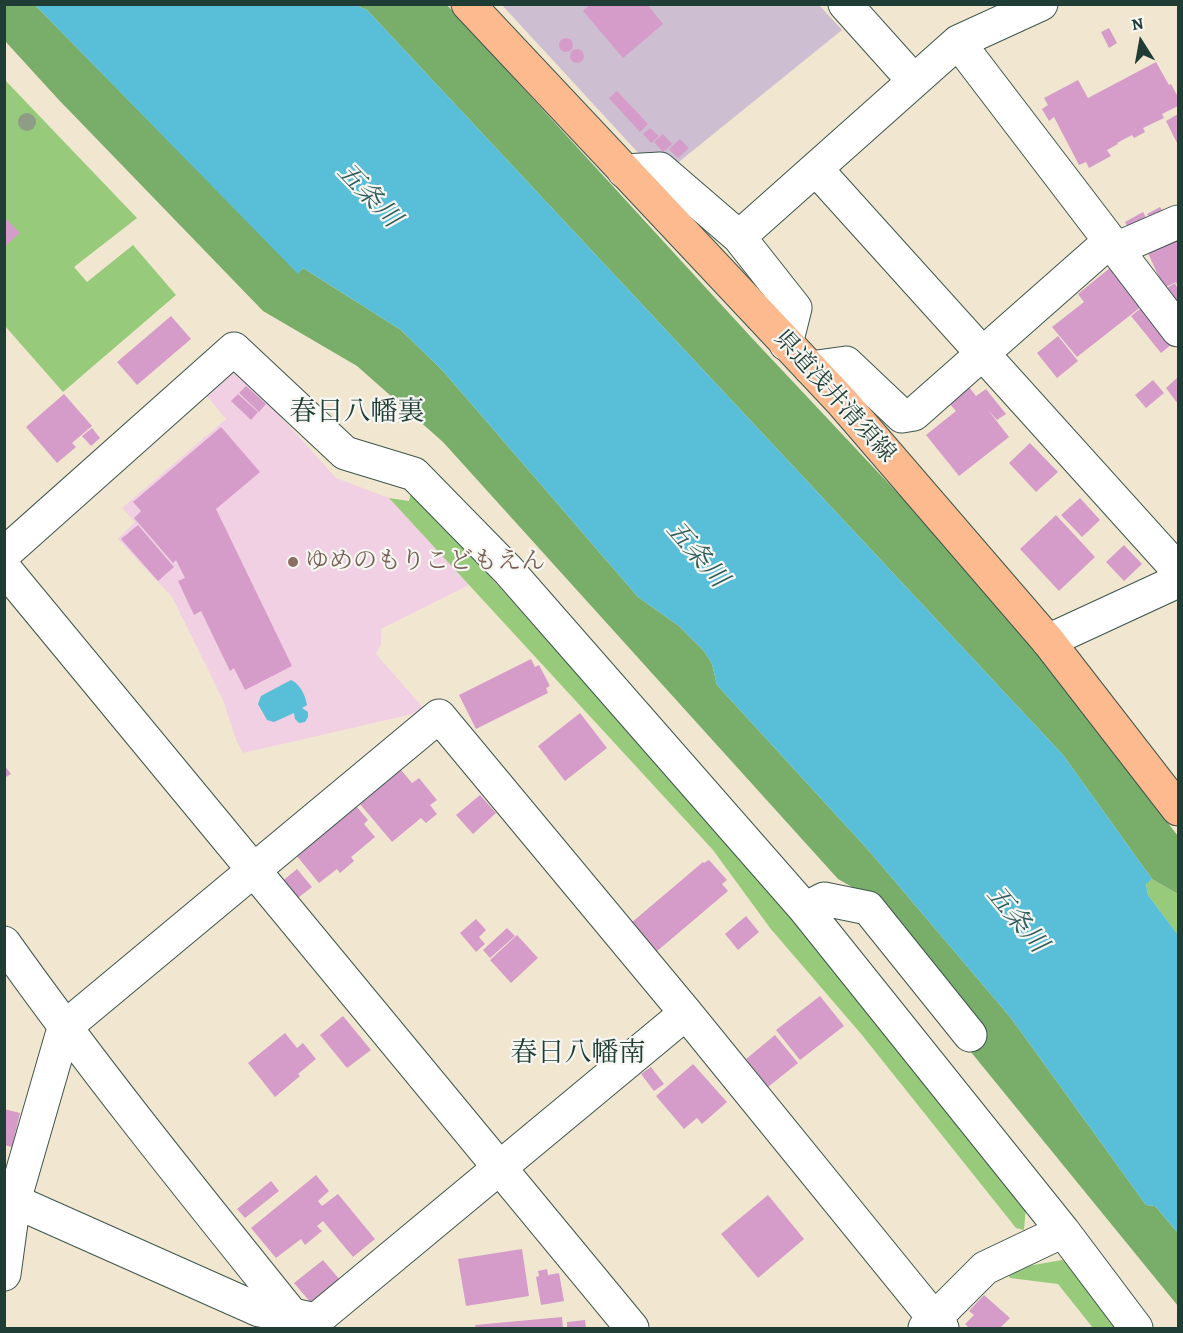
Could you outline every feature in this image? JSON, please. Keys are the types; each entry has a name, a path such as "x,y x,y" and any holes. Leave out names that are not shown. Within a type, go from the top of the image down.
{"main road":[{"name":"県道浅井清須線","path":"468,4 843,402 1048,641 1179,809"}],"street":[{"path":"845,4 914,81"},
{"path":"739,237 958,42 1041,4"},
{"path":"958,42 1179,330"},
{"path":"816,168 1179,570"},
{"path":"624,171 660,169 739,237 795,308 786,344"},
{"path":"810,368 846,363 902,416 914,414 983,353 1113,245 1179,222"},
{"path":"4,554 234,349 345,453 414,474 508,570 805,909 1063,1231 1136,1329"},
{"path":"4,568 632,1329"},
{"path":"1048,641 1179,581"},
{"path":"4,1274 14,1201 64,1028 439,716 686,1012 933,1325 985,1268 1063,1231"},
{"path":"805,909 824,899 868,908 970,1035"},
{"path":"4,943 64,1028 292,1316"},
{"path":"14,1201 259,1310 316,1320 686,1012"}],"shaded area":[{"path":"502,5 819,5 842,30 675,165 643,158"},
{"name":"ゆめのもりこどもえん","path":"237,368 336,478 389,498 469,585 381,629 381,644 376,654 426,711 243,753 236,740 223,700 172,597 118,539 135,522 122,508 226,419 206,395"}],"green space":[{"path":"5,5 35,5 298,273 303,268 401,330 443,371 638,597 679,626 704,651 712,664 717,685 870,852 1011,1018 1146,1205 1155,1206 1178,1233 1178,1306 966,1046 873,899 838,879 443,442 357,366 263,311 5,41"},
{"path":"355,5 447,5 750,336 905,501 1033,648 1178,836 1178,894 1152,879 1063,755 367,10"},
{"path":"4,79 137,218 74,267 87,282 133,245 176,295 63,392 5,326"},
{"path":"412,489 788,911 1026,1205 1024,1230 1016,1228 862,1035 770,928 713,850 389,498 409,501"},
{"path":"1152,879 1178,894 1178,935 1148,895 1146,883"},
{"path":"1062,1260 1078,1271 1120,1328 1093,1328 1058,1284 1010,1278 1005,1270"}],"water":[{"name":"五条川","path":"35,5 355,5 367,10 1063,755 1152,879 1146,884 1148,895 1178,935 1178,1233 1155,1206 1146,1205 1011,1018 870,852 717,685 712,664 704,651 679,626 638,597 443,371 401,330 303,268 298,274"},
{"path":"291,680 300,687 304,694 307,705 302,708 308,712 305,722 299,723 294,713 274,722 267,720 258,704 261,696"}],"building":[{"path":"591,4 647,4 663,24 623,58 583,11"},
{"path":"1109,28 1117,43 1109,48 1101,32"},
{"path":"563,38 569,38 573,45 569,52 563,52 559,48 559,42"},
{"path":"577,49 582,51 584,56 582,61 577,63 572,61 570,56 572,51"},
{"path":"1156,62 1178,97 1178,106 1162,114 1164,118 1143,128 1145,132 1134,138 1132,135 1107,150 1111,156 1089,168 1086,162 1079,165 1054,117 1049,121 1042,109 1048,105 1044,98 1078,80 1088,98"},
{"path":"617,91 648,124 640,132 609,98"},
{"path":"1178,114 1178,145 1166,121"},
{"path":"650,128 659,136 651,143 643,134"},
{"path":"663,134 672,144 663,152 654,142"},
{"path":"680,139 689,148 678,158 669,149"},
{"path":"1160,207 1165,215 1152,222 1147,214"},
{"path":"1143,212 1149,223 1131,233 1125,222"},
{"path":"4,217 20,233 4,247"},
{"path":"1178,236 1178,287 1176,282 1164,288 1147,251"},
{"path":"1111,267 1142,306 1077,357 1052,327 1084,302 1078,294"},
{"path":"1175,283 1178,289 1178,303 1172,307 1162,291"},
{"path":"1150,301 1178,339 1161,353 1131,316"},
{"path":"171,316 191,339 137,385 117,362"},
{"path":"1058,336 1078,361 1057,378 1037,353"},
{"path":"1178,377 1178,404 1166,388"},
{"path":"1153,380 1164,393 1146,408 1135,395"},
{"path":"246,386 266,404 259,412 239,393"},
{"path":"969,387 976,396 986,389 1006,414 997,420 988,410 1009,437 959,476 926,435 956,411 949,403"},
{"path":"64,394 92,426 72,443 76,447 57,463 26,427"},
{"path":"238,394 258,412 251,420 231,401"},
{"path":"221,427 260,472 216,509 292,666 245,690 234,668 230,671 201,611 194,615 178,581 185,578 176,560 173,563 134,518 141,511 133,502"},
{"path":"92,428 100,438 91,446 82,436"},
{"path":"1030,443 1058,472 1036,492 1009,463"},
{"path":"1080,498 1100,520 1082,537 1061,515"},
{"path":"1056,515 1095,557 1059,591 1020,549"},
{"path":"138,525 174,567 158,581 121,539"},
{"path":"1124,545 1142,564 1124,581 1106,562"},
{"path":"531,659 535,667 539,665 550,686 546,688 548,693 476,729 459,695"},
{"path":"580,713 607,748 565,781 538,746"},
{"path":"4,765 11,774 6,777 4,775"},
{"path":"401,770 412,783 419,778 437,800 430,805 437,814 426,823 421,818 392,842 360,804"},
{"path":"480,795 496,813 473,834 456,815"},
{"path":"356,806 368,820 364,824 375,837 351,857 354,861 340,873 337,869 319,883 296,855"},
{"path":"709,860 727,880 722,884 728,891 656,952 631,923 703,862"},
{"path":"297,869 312,887 294,901 280,883"},
{"path":"746,916 759,932 738,950 725,934"},
{"path":"476,919 486,930 479,937 485,944 476,952 460,933"},
{"path":"507,928 515,936 490,958 483,950"},
{"path":"517,935 538,958 511,983 490,960"},
{"path":"820,996 844,1026 800,1060 776,1030"},
{"path":"343,1016 371,1050 347,1068 320,1035"},
{"path":"285,1033 297,1048 303,1043 316,1059 275,1097 248,1063"},
{"path":"775,1035 798,1063 768,1087 746,1059"},
{"path":"693,1064 727,1102 702,1124 697,1118 684,1129 656,1096"},
{"path":"651,1067 664,1084 654,1091 641,1074"},
{"path":"4,1109 20,1113 12,1147 4,1145"},
{"path":"316,1175 329,1191 318,1201 322,1206 338,1194 375,1239 353,1257 323,1221 317,1226 322,1231 305,1245 301,1239 276,1258 251,1228"},
{"path":"271,1181 279,1191 245,1218 237,1209"},
{"path":"768,1195 804,1239 758,1278 721,1234"},
{"path":"522,1249 529,1296 466,1306 458,1259"},
{"path":"323,1260 340,1280 311,1303 294,1283"},
{"path":"547,1269 548,1275 559,1273 564,1301 541,1305 536,1277 539,1276 538,1271"},
{"path":"984,1295 1010,1318 1000,1328 969,1328 965,1324 974,1315 969,1311"},
{"path":"562,1317 563,1328 476,1328 475,1325"},
{"path":"585,1320 586,1328 567,1328 567,1322"}],"place":[{"name":"ゆめのもりこどもえん","path":"293,562"}],"district":[{"name":"春日八幡裏","path":"357,413"},
{"name":"春日八幡南","path":"578,1054"}]}
